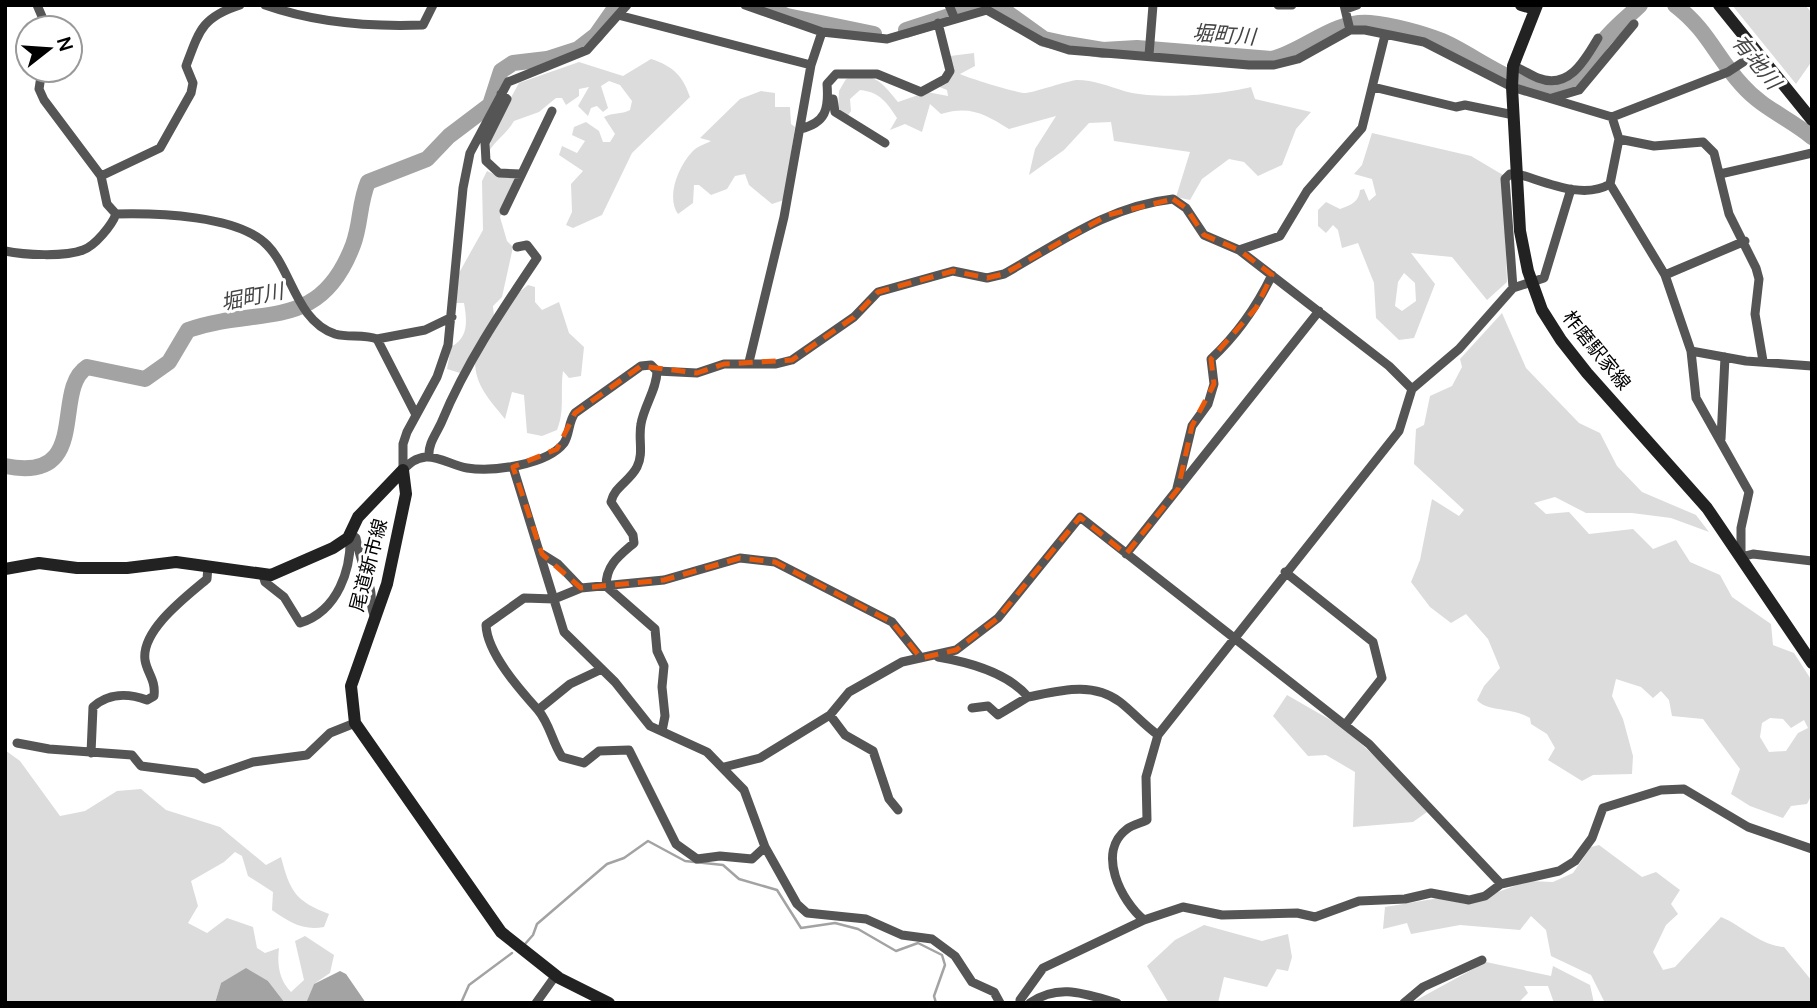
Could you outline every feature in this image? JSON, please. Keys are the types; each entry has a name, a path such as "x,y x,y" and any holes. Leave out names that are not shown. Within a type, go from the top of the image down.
{"main road":[{"path":"1521,5 1536,7"},
{"path":"1719,5 1812,120"},
{"name":"柞磨駅家線","path":"1536,7 1513,76 1520,231 1528,271 1542,310 1561,340 1707,508 1812,663"},
{"name":"尾道新市線","path":"5,569 39,563 77,568 127,568 176,562 271,575 333,548 350,533 358,517 403,470"},
{"name":"尾道新市線","path":"403,470 406,494 387,584 351,685 355,723 482,909 501,932 556,975 609,1003"}],"street":[{"path":"101,176 160,148 191,93 193,83 186,66 199,31 215,14 240,5"},
{"path":"265,5 330,22 381,27 423,25 433,5"},
{"path":"403,470 403,444 415,413 444,361 452,317 465,177 470,153 508,82 587,50 627,5"},
{"path":"746,5 822,32 887,39 954,17 987,10 1041,41 1069,50 1274,65 1298,59 1350,30 1424,42 1513,76 1550,99 1569,99 1612,117 1728,72 1757,52"},
{"path":"1149,55 1153,5"},
{"path":"1278,5 1292,5"},
{"path":"1350,30 1345,9 1357,5"},
{"path":"949,6 954,17"},
{"path":"618,15 811,65"},
{"path":"800,129 814,125 825,116 827,84 836,74 877,74 921,92 945,79 950,71 938,23"},
{"path":"1569,99 1595,73 1611,47 1634,24"},
{"path":"749,362 784,217 811,65 822,32"},
{"path":"1239,250 1280,236 1307,191 1362,128 1385,35"},
{"path":"1513,76 1558,80 1569,76 1579,68 1598,38"},
{"path":"1569,76 1569,99"},
{"path":"40,84 44,100 101,176 107,204 116,214"},
{"path":"1373,87 1456,107 1465,105 1514,115"},
{"path":"501,94 507,99 485,143 486,161 499,173 521,174"},
{"path":"828,96 834,100 835,112 886,143"},
{"path":"505,211 552,111"},
{"path":"1612,117 1619,139 1610,184 1665,275 1691,351 1696,398 1749,492 1741,528 1741,557 1753,554 1812,561"},
{"path":"1619,139 1654,146 1703,142 1714,153 1729,214 1745,241 1759,279 1755,314 1763,361"},
{"path":"1720,174 1812,153"},
{"path":"1513,288 1505,179 1510,174 1518,174 1571,189 1601,189 1610,184"},
{"path":"1144,920 1128,907 1111,860 1112,849 1127,829 1147,820 1146,777 1158,735 1399,431 1412,389 1460,349 1513,288 1544,278 1571,189"},
{"path":"403,470 411,461 429,456 468,468 513,467 557,449 564,442 569,420 575,413 641,366 651,365 657,371 673,374 697,373 724,364 776,364 792,360 854,317 878,292 953,271 987,278 1004,274 1108,215 1128,207 1172,200 1186,208 1204,235 1239,250 1389,366 1412,389"},
{"path":"116,214 167,212 247,230 269,246 299,301 325,328 335,334 377,339 425,330 452,317"},
{"path":"5,251 30,255 84,250 113,223 116,214"},
{"path":"1665,275 1745,241"},
{"path":"429,456 429,449 444,418 444,410 461,377 537,258 527,245 517,247"},
{"path":"1178,489 1175,487 1192,426 1208,404 1214,384 1215,372 1211,359 1230,341 1256,308 1272,275"},
{"path":"1126,554 1319,311"},
{"path":"377,339 415,413"},
{"path":"1691,351 1812,366"},
{"path":"1721,439 1726,356"},
{"path":"606,586 611,563 634,543 633,536 611,502 613,494 636,470 642,454 639,438 642,420 657,371"},
{"path":"513,467 564,632 603,668 641,718 707,752 744,790 765,847 785,885 807,913 866,919 902,935 932,939 955,956 972,982 994,992 1001,1003 1006,999 1027,1002 1044,993 1063,990 1117,1003"},
{"path":"724,767 760,758 830,715 849,692 902,662 956,650 998,618 1080,517 1369,744 1502,884"},
{"path":"263,575 265,582 284,597 300,623 310,620 337,594 346,575 350,533"},
{"path":"350,533 356,538 362,568 371,590 371,611 375,617"},
{"path":"542,554 558,564 581,589"},
{"path":"765,847 752,859 720,856 697,859 676,844 629,750 599,751 584,763 562,757 553,743 547,720 513,682 486,634 486,625 524,598 554,599 581,589 664,580 740,558 775,562 892,622 921,659"},
{"path":"91,753 93,707 117,695 134,695 147,700 154,696 155,684 145,662 152,634 162,619 207,579 208,566"},
{"path":"1285,572 1373,642 1382,678 1345,725"},
{"path":"606,586 655,629 657,652 664,666 662,687 665,716 662,731"},
{"path":"931,656 975,666 1020,687 1028,697"},
{"path":"538,710 570,684 603,668"},
{"path":"972,708 988,706 998,715 1028,697 1073,687 1119,701 1158,735"},
{"path":"830,715 845,735 873,751 889,799 898,810"},
{"path":"17,743 91,753 132,755 142,766 195,773 204,779 253,762 307,755 330,733 355,723"},
{"path":"1027,1002 1043,968 1144,920 1183,907 1222,915 1297,913 1315,917 1359,901 1405,900 1431,893 1469,900 1485,896 1502,884 1559,871 1575,861 1592,838 1602,808 1661,790 1684,789 1748,827 1812,849"},
{"path":"1404,1003 1423,987 1482,960"},
{"path":"536,1003 556,975"}],"highlighted area":[{"path":"1173,199 1186,208 1204,235 1239,250 1272,275 1256,308 1211,359 1214,384 1192,426 1178,489 1126,554 1080,517 998,618 956,650 921,658 892,622 775,562 740,558 664,580 581,588 542,554 513,467 557,449 575,413 641,366 697,373 724,364 792,360 854,317 878,292 953,271 987,278 1004,274 1108,215 1159,201"}],"shaded area":[{"path":"1732,5 1805,5 1812,13 1812,61 1796,84"},
{"path":"974,53 975,66 960,74 1022,93 1077,80 1095,82 1137,94 1170,96 1251,87 1255,99 1311,112 1296,129 1282,165 1258,176 1244,162 1229,159 1202,179 1190,200 1176,197 1190,152 1114,141 1111,122 1089,123 1064,150 1029,175 1035,149 1056,116 1009,129 977,112 960,110 941,114 930,104 922,132 905,124 890,130 897,118 882,99 867,91 860,90 850,99 851,111 847,117 838,108 839,91 846,79 863,76 876,80 898,102 927,92 948,96 947,90 937,86 947,80 950,56"},
{"path":"651,59 676,73 690,97 632,153 602,215 573,228 566,225 572,212 571,184 583,171 559,155 562,146 577,153 585,141 572,135 574,127 586,122 599,131 603,142 610,142 615,134 604,117 630,110 632,101 620,85 609,81 601,86 608,108 603,112 597,106 591,108 588,116 578,106 589,87 579,89 579,96 566,105 562,98 556,98 539,112 514,121 489,151 493,130 519,83 579,62 623,76"},
{"path":"761,91 775,93 775,107 790,107 791,124 795,127 784,200 772,204 749,185 745,174 735,176 727,189 711,195 699,185 694,185 693,203 678,214 673,199 675,182 692,152 711,141 700,138 740,99"},
{"path":"1372,133 1471,156 1503,175 1507,282 1487,300 1452,257 1411,253 1435,284 1414,338 1399,340 1376,318 1374,283 1358,243 1342,248 1338,230 1333,225 1326,233 1318,226 1318,210 1326,202 1340,209 1354,202 1360,190 1364,189 1369,201 1376,195 1372,179 1354,174 1362,165","holes":["1404,273 1415,283 1416,301 1402,311 1395,306 1398,282"]},
{"path":"487,171 500,177 514,174 514,188 500,217 507,241 513,247 502,297 493,306 494,317 460,373 447,369 451,347 461,338 465,328 464,303 456,303 459,273 483,230 482,181"},
{"path":"528,285 535,287 535,302 542,310 559,302 569,333 584,347 581,376 569,378 563,371 562,409 557,430 542,436 527,433 524,395 512,392 505,419 484,392 475,361 517,294"},
{"path":"1502,313 1526,368 1579,423 1600,433 1617,466 1642,492 1696,515 1709,532 1671,518 1632,513 1586,513 1555,497 1534,503 1546,514 1569,512 1589,534 1633,529 1653,549 1676,540 1690,562 1720,575 1732,597 1771,624 1773,645 1794,653 1812,681 1812,794 1807,804 1791,806 1783,818 1750,806 1731,794 1740,769 1703,719 1672,716 1669,700 1661,691 1653,698 1641,687 1616,679 1612,696 1623,719 1633,756 1632,774 1593,775 1582,781 1548,760 1555,748 1547,734 1531,724 1530,718 1481,704 1477,700 1484,686 1500,668 1488,639 1466,614 1451,623 1430,607 1411,582 1420,560 1432,499 1459,516 1464,510 1414,464 1416,429 1424,425 1430,396 1452,386 1462,367 1460,359","holes":["1770,718 1783,719 1791,728 1804,720 1808,728 1798,733 1786,751 1769,752 1760,737 1762,723"]},
{"path":"1287,695 1341,726 1379,760 1427,812 1413,822 1353,827 1355,772 1326,755 1308,756 1273,716"},
{"path":"5,750 20,761 60,816 85,811 117,791 141,789 166,810 220,827 266,865 281,857 291,887 301,899 329,914 324,927 296,925 272,910 273,892 248,876 242,856 235,852 224,862 191,881 198,906 188,923 207,933 227,918 253,927 257,948 265,953 279,948 280,972 291,992 304,980 295,941 305,936 334,955 330,973 314,984 306,1003 285,1003 268,981 221,983 215,1003 5,1003"},
{"path":"1599,845 1642,877 1656,872 1680,890 1671,904 1678,914 1666,925 1653,952 1663,970 1675,967 1721,917 1767,943 1784,947 1812,981 1812,1003 1605,1003 1591,975 1551,956 1546,930 1531,916 1520,930 1460,925 1411,934 1407,923 1383,929 1385,907 1439,898 1465,904 1528,881 1553,882 1573,873 1591,847"},
{"path":"1204,925 1262,941 1288,934 1292,957 1288,971 1277,969 1267,987 1224,977 1218,1003 1169,1003 1147,966 1175,940"},
{"path":"1486,962 1551,976 1553,966 1590,985 1594,1003 1554,1003 1548,986 1524,986 1528,993 1518,1003 1411,1003"},
{"path":"246,968 268,981 285,1003 215,1003 221,983"},
{"path":"340,971 346,974 366,1003 306,1003 314,984"}],"waterway":[{"name":"堀町川","path":"5,466 32,468 50,461 60,449 66,432 71,395 77,379 87,367 145,379 169,362 188,330 284,312 305,305 323,293 339,273 353,245 368,182 427,159 449,136 490,105 501,71 513,63 547,59 578,49 596,35 617,5"},
{"name":"堀町川","path":"761,5 787,16 874,34"},
{"name":"堀町川","path":"906,30 980,6 998,6 1044,39 1067,44 1103,50 1137,48 1272,59 1344,26 1370,23 1397,27 1434,38 1512,79 1531,87 1549,90 1567,89 1582,80 1603,41 1640,5"},
{"name":"有地川","path":"1675,5 1696,24 1733,75 1750,93 1812,137"},
{"path":"525,944 533,935 537,924 607,864 624,858 648,841 685,861 723,865 739,879 777,890 801,928 835,923 858,929 896,951 918,943 942,955 945,965 934,996 936,1003"},
{"path":"461,1003 469,985 512,953"}]}
